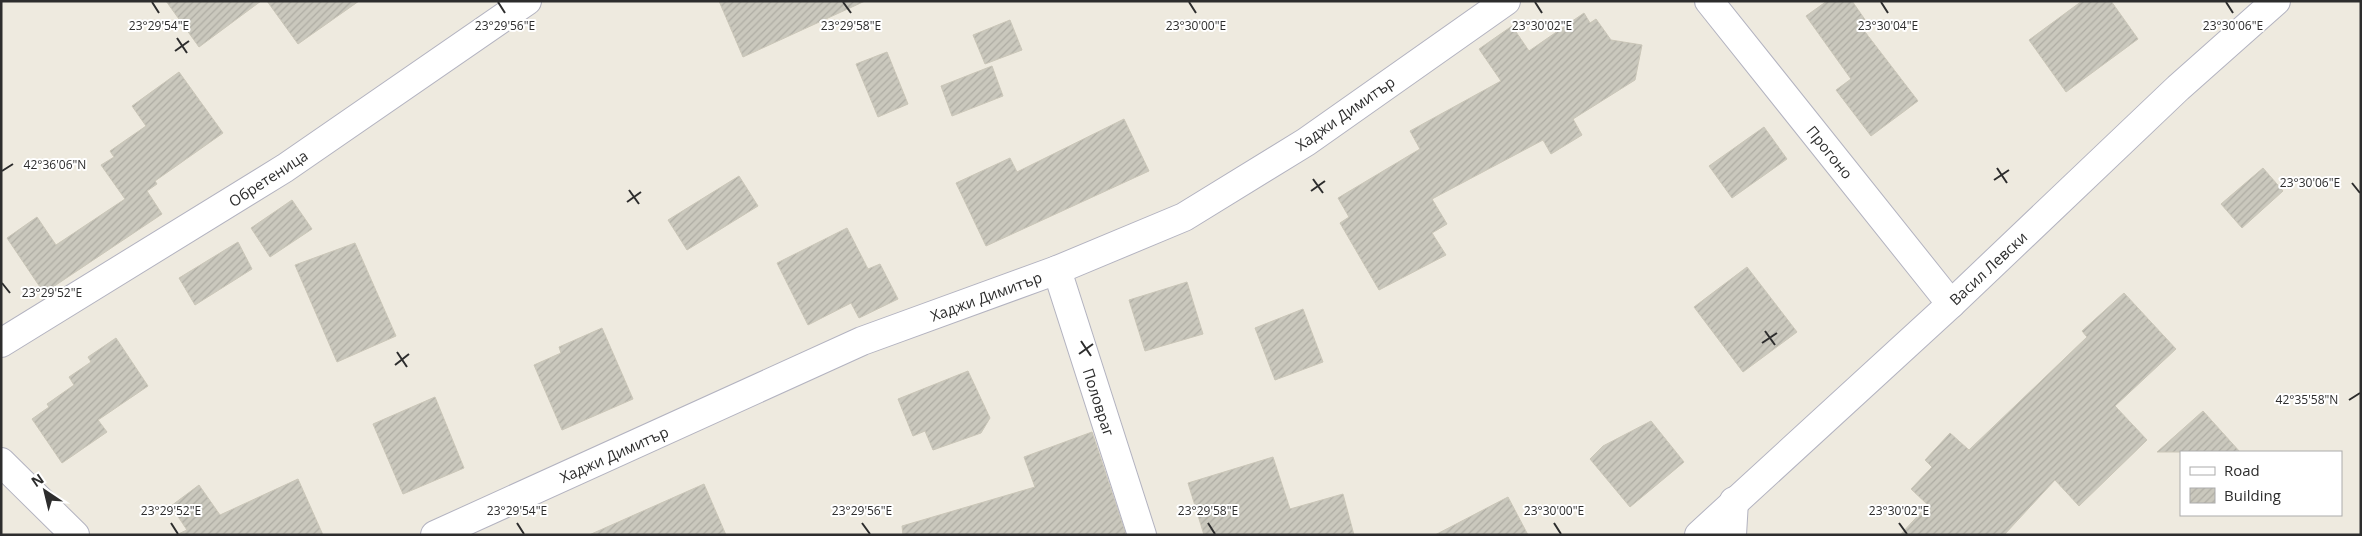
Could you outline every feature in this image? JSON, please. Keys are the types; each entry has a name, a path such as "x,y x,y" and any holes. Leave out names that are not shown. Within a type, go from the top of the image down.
{"street":[{"name":"Обретеница","path":"1,343 285,168 527,1"},
{"name":"Хаджи Димитър","path":"435,535 862,341 1057,270 1184,217 1306,142 1506,1"},
{"name":"Прогоно","path":"1709,1 1951,304"},
{"name":"Васил Левски","path":"1699,535 1951,304 2178,88 2276,1"},
{"name":"Половраг","path":"1057,270 1142,535"},
{"path":"1,462 75,535"},
{"path":"1732,535 1734,501"}],"building":[{"path":"166,1 261,1 199,47"},
{"path":"267,1 359,1 298,44"},
{"path":"719,1 865,1 743,57"},
{"path":"1827,1 1852,1 1868,24 1862,28 1918,101 1871,136 1836,90 1851,79 1806,16"},
{"path":"2082,1 2111,1 2138,39 2066,92 2029,40"},
{"path":"1584,13 1590,23 1596,19 1611,40 1642,45 1635,80 1573,119 1582,135 1551,154 1543,140 1432,199 1447,224 1432,233 1446,255 1379,290 1340,223 1349,217 1338,198 1420,149 1410,131 1501,81 1479,49 1512,26 1529,51"},
{"path":"1010,20 1022,50 985,64 973,35"},
{"path":"887,52 908,104 878,117 856,64"},
{"path":"992,66 1003,96 952,116 941,86"},
{"path":"179,72 223,133 155,181 157,184 147,191 162,214 44,293 7,238 37,217 56,245 125,199 101,165 114,157 110,151 146,126 132,106"},
{"path":"1124,119 1149,171 986,246 956,183 1010,158 1017,172"},
{"path":"1764,127 1787,159 1732,198 1709,166"},
{"path":"2263,168 2283,191 2242,228 2221,204"},
{"path":"739,176 758,206 687,250 668,220"},
{"path":"292,200 312,229 270,257 251,228"},
{"path":"847,228 868,269 880,264 898,299 859,318 851,303 808,325 777,263"},
{"path":"238,242 252,269 195,305 179,278"},
{"path":"355,243 396,336 337,362 295,265"},
{"path":"1747,267 1797,332 1743,372 1694,307"},
{"path":"1187,282 1203,334 1145,351 1129,300"},
{"path":"2124,293 2176,349 2115,406 2147,440 2079,506 2055,480 2004,535 1900,535 1928,505 1911,489 1932,467 1925,460 1950,433 1969,450 2087,337 2082,331"},
{"path":"1303,309 1323,362 1275,380 1255,328"},
{"path":"602,328 633,399 562,430 534,365 561,353 559,347"},
{"path":"116,338 148,386 98,420 107,432 62,463 32,419 49,407 47,404 74,385 69,377 91,362 88,357"},
{"path":"968,371 990,418 981,433 933,450 925,431 913,436 898,399"},
{"path":"435,397 464,468 403,494 373,424"},
{"path":"2203,411 2239,451 2180,451 2157,452"},
{"path":"1651,421 1684,462 1630,507 1590,459 1603,446"},
{"path":"1092,432 1126,535 903,535 902,526 1035,487 1024,457"},
{"path":"1273,457 1290,509 1343,494 1354,535 1204,535 1188,483"},
{"path":"298,479 323,535 176,535 187,530 171,506 199,485 220,515"},
{"path":"704,484 726,535 589,535"},
{"path":"1508,497 1528,535 1435,535"}]}
